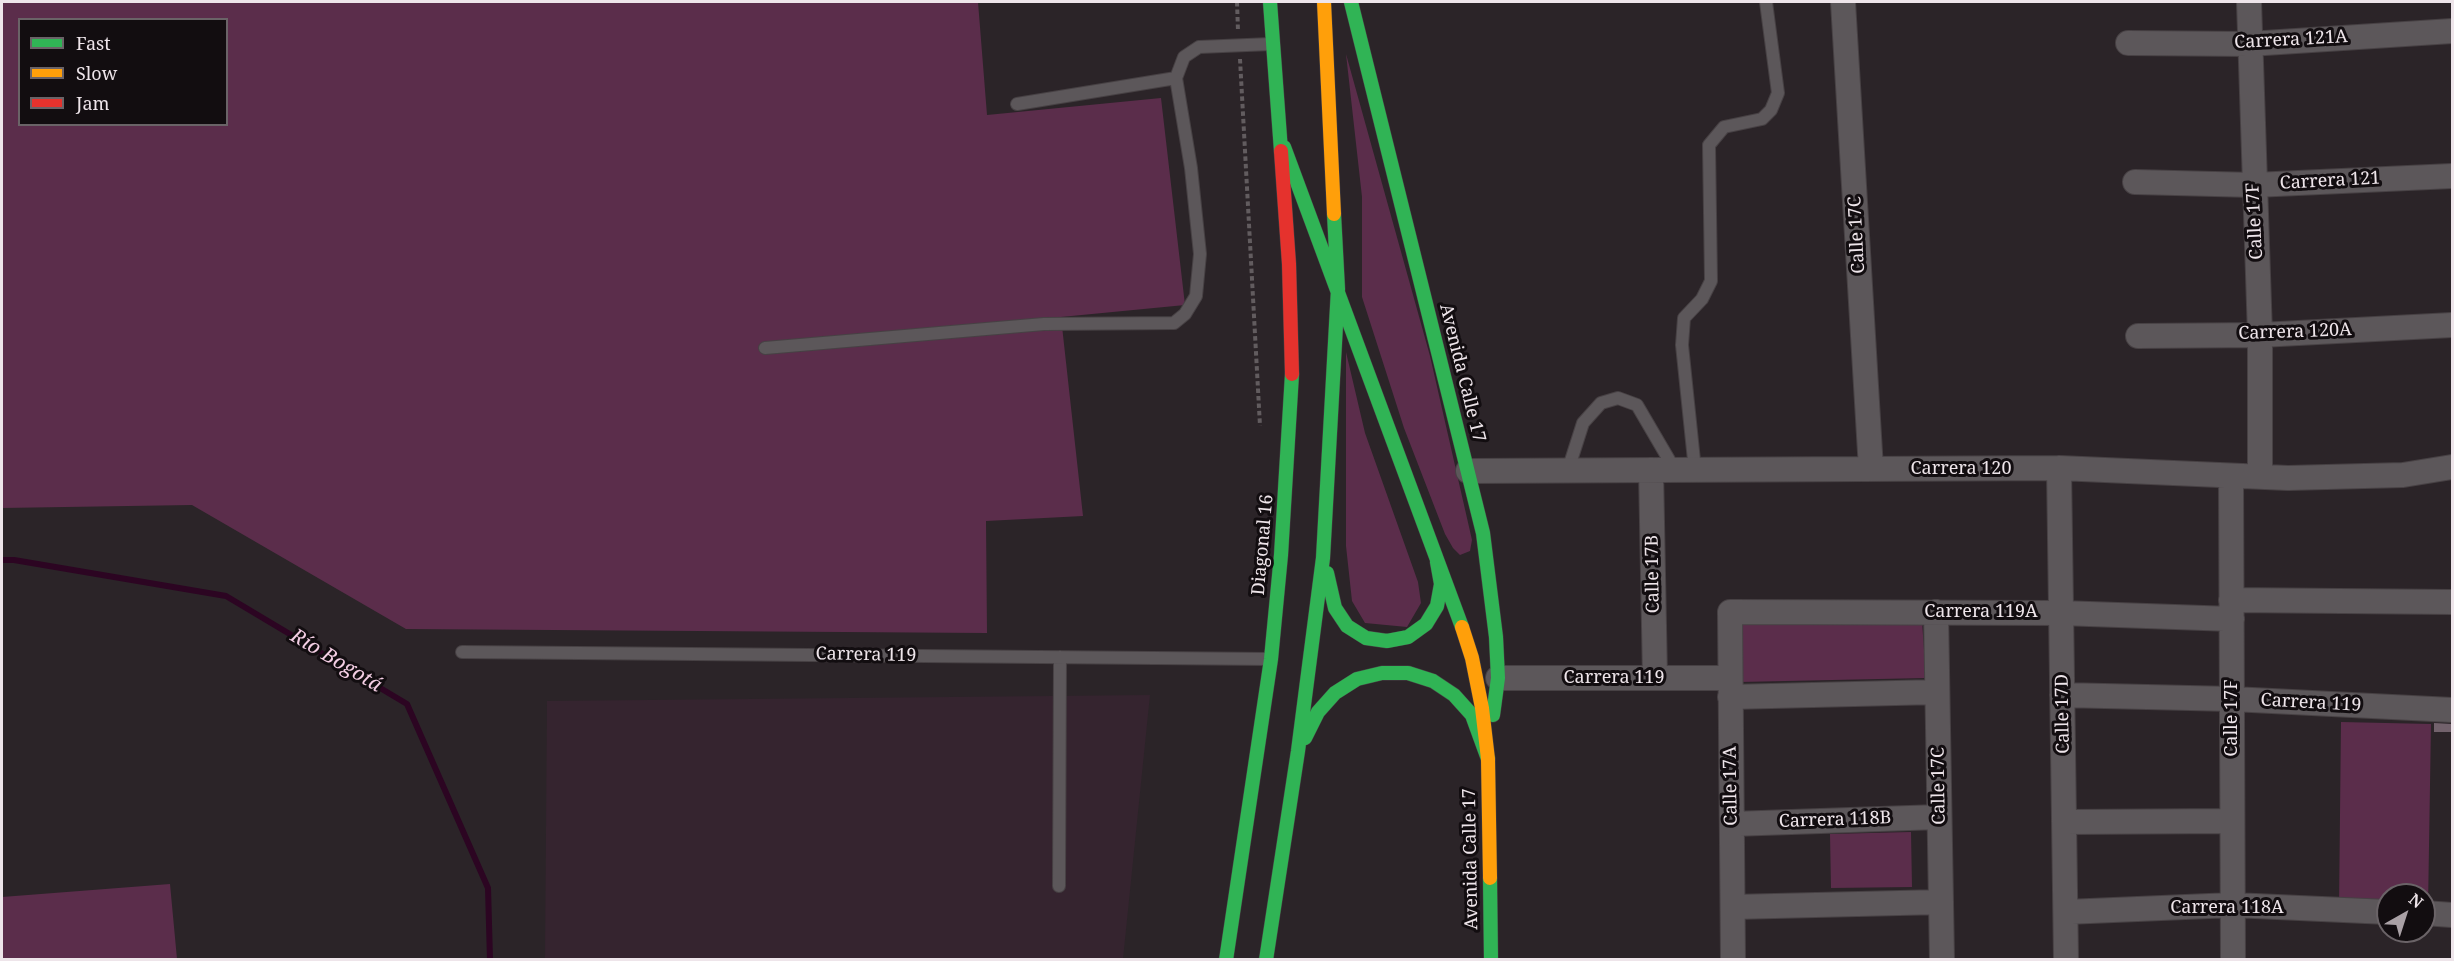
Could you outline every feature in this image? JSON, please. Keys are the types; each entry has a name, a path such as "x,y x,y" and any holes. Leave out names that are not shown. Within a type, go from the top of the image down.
{"main road":[{"name":"Avenida Calle 17","path":"1270,2 1278,131 1456,609 1472,658 1482,708 1488,759 1491,960"},
{"name":"Avenida Calle 17","path":"1324,2 1338,289"},
{"name":"Avenida Calle 17","path":"1356,6 1486,552 1497,637 1498,678 1488,759"},
{"name":"Diagonal 16","path":"1227,960 1270,659 1281,555 1292,376 1289,264 1278,131"},
{"path":"1266,960 1298,750 1323,558 1338,289"},
{"path":"1323,558 1335,608 1347,626 1366,638 1387,641 1408,637 1426,624 1437,606 1441,584 1437,562 1463,566 1486,552"},
{"path":"1298,750 1318,712 1335,693 1357,680 1374,675 1408,673 1433,681 1454,695 1472,715 1488,759"}],"street":[{"name":"Calle 17C","path":"1843,2 1871,469"},
{"name":"Calle 17F","path":"2249,2 2260,335 2260,476"},
{"name":"Carrera 121A","path":"2128,43 2249,44 2452,31"},
{"name":"Carrera 121","path":"2135,182 2254,185 2452,176"},
{"name":"Carrera 120A","path":"2138,336 2260,335 2452,326"},
{"name":"Carrera 120","path":"1468,471 2059,468 2231,477 2403,475 2452,467"},
{"name":"Calle 17D","path":"2059,468 2066,960"},
{"name":"Calle 17B","path":"1655,678 1674,470"},
{"name":"Calle 17F","path":"2231,477 2233,960"},
{"name":"Carrera 119A","path":"1730,612 2061,613 2452,602"},
{"name":"Calle 17A","path":"1730,612 1733,960"},
{"name":"Calle 17C","path":"1936,612 1942,960"},
{"name":"Carrera 119","path":"1498,678 1655,678 1730,687 1937,692"},
{"name":"Carrera 119","path":"2062,695 2232,699 2452,710"},
{"name":"Carrera 118B","path":"1732,824 1939,817"},
{"path":"2064,822 2232,821"},
{"path":"1733,907 1941,902"},
{"name":"Carrera 118A","path":"2066,912 2233,905 2376,911"},
{"path":"2436,914 2452,915"}],"lane":[{"path":"1674,470 1684,318 1702,299 1711,281 1709,145 1724,127 1762,119 1771,110 1778,93 1766,2"},
{"path":"765,348 1044,324 1174,323 1185,314 1196,296 1200,254 1191,168 1176,78 1184,57 1199,47 1271,44"},
{"path":"1017,104 1176,78"},
{"path":"1568,471 1583,423 1601,403 1618,398 1637,405 1674,470"},
{"name":"Carrera 119","path":"462,652 1270,659"},
{"path":"1059,886 1060,657"}],"path":[{"path":"1237,2 1260,398 1260,433"}],"shaded area":[{"path":"2,2 978,2 987,115 1161,98 1185,305 1061,317 1083,516 986,521 987,633 406,629 192,505 2,508"},
{"path":"1346,54 1430,356 1472,540 1470,551 1460,555 1445,534 1404,428 1362,297 1362,197"},
{"path":"1346,352 1365,433 1418,582 1421,603 1407,627 1365,623 1352,601 1346,546"},
{"path":"1737,619 1922,621 1926,678 1739,682"},
{"path":"1150,695 1123,959 545,960 547,701"},
{"path":"2341,722 2431,724 2428,883 2376,883 2376,907 2339,906"},
{"path":"1911,832 1912,887 1831,888 1830,834"},
{"path":"170,884 177,959 2,959 2,897"}],"building":[{"path":"2434,723 2452,724 2452,732 2434,732"}],"waterway":[{"name":"Río Bogotá","path":"2,560 14,560 226,596 407,704 488,888 490,960"}],"traffic: fast":[{"path":"1270,2 1281,151"},
{"path":"1351,2 1483,533 1496,637 1498,678 1493,715"},
{"path":"1284,147 1462,627"},
{"path":"1266,960 1298,751 1323,558 1338,289 1334,214"},
{"path":"1226,960 1271,659 1281,555 1292,374"},
{"path":"1327,573 1335,608 1347,626 1366,638 1387,641 1408,637 1426,624 1437,606 1441,584 1437,562"},
{"path":"1305,738 1318,712 1335,693 1357,679 1382,673 1408,673 1433,681 1454,695 1472,715 1488,759"},
{"path":"1490,878 1491,960"}],"traffic: slow":[{"path":"1324,2 1334,214"},
{"path":"1462,627 1472,658 1482,708 1488,759 1490,878"}],"traffic: jam":[{"path":"1281,151 1289,264 1292,374"}]}
